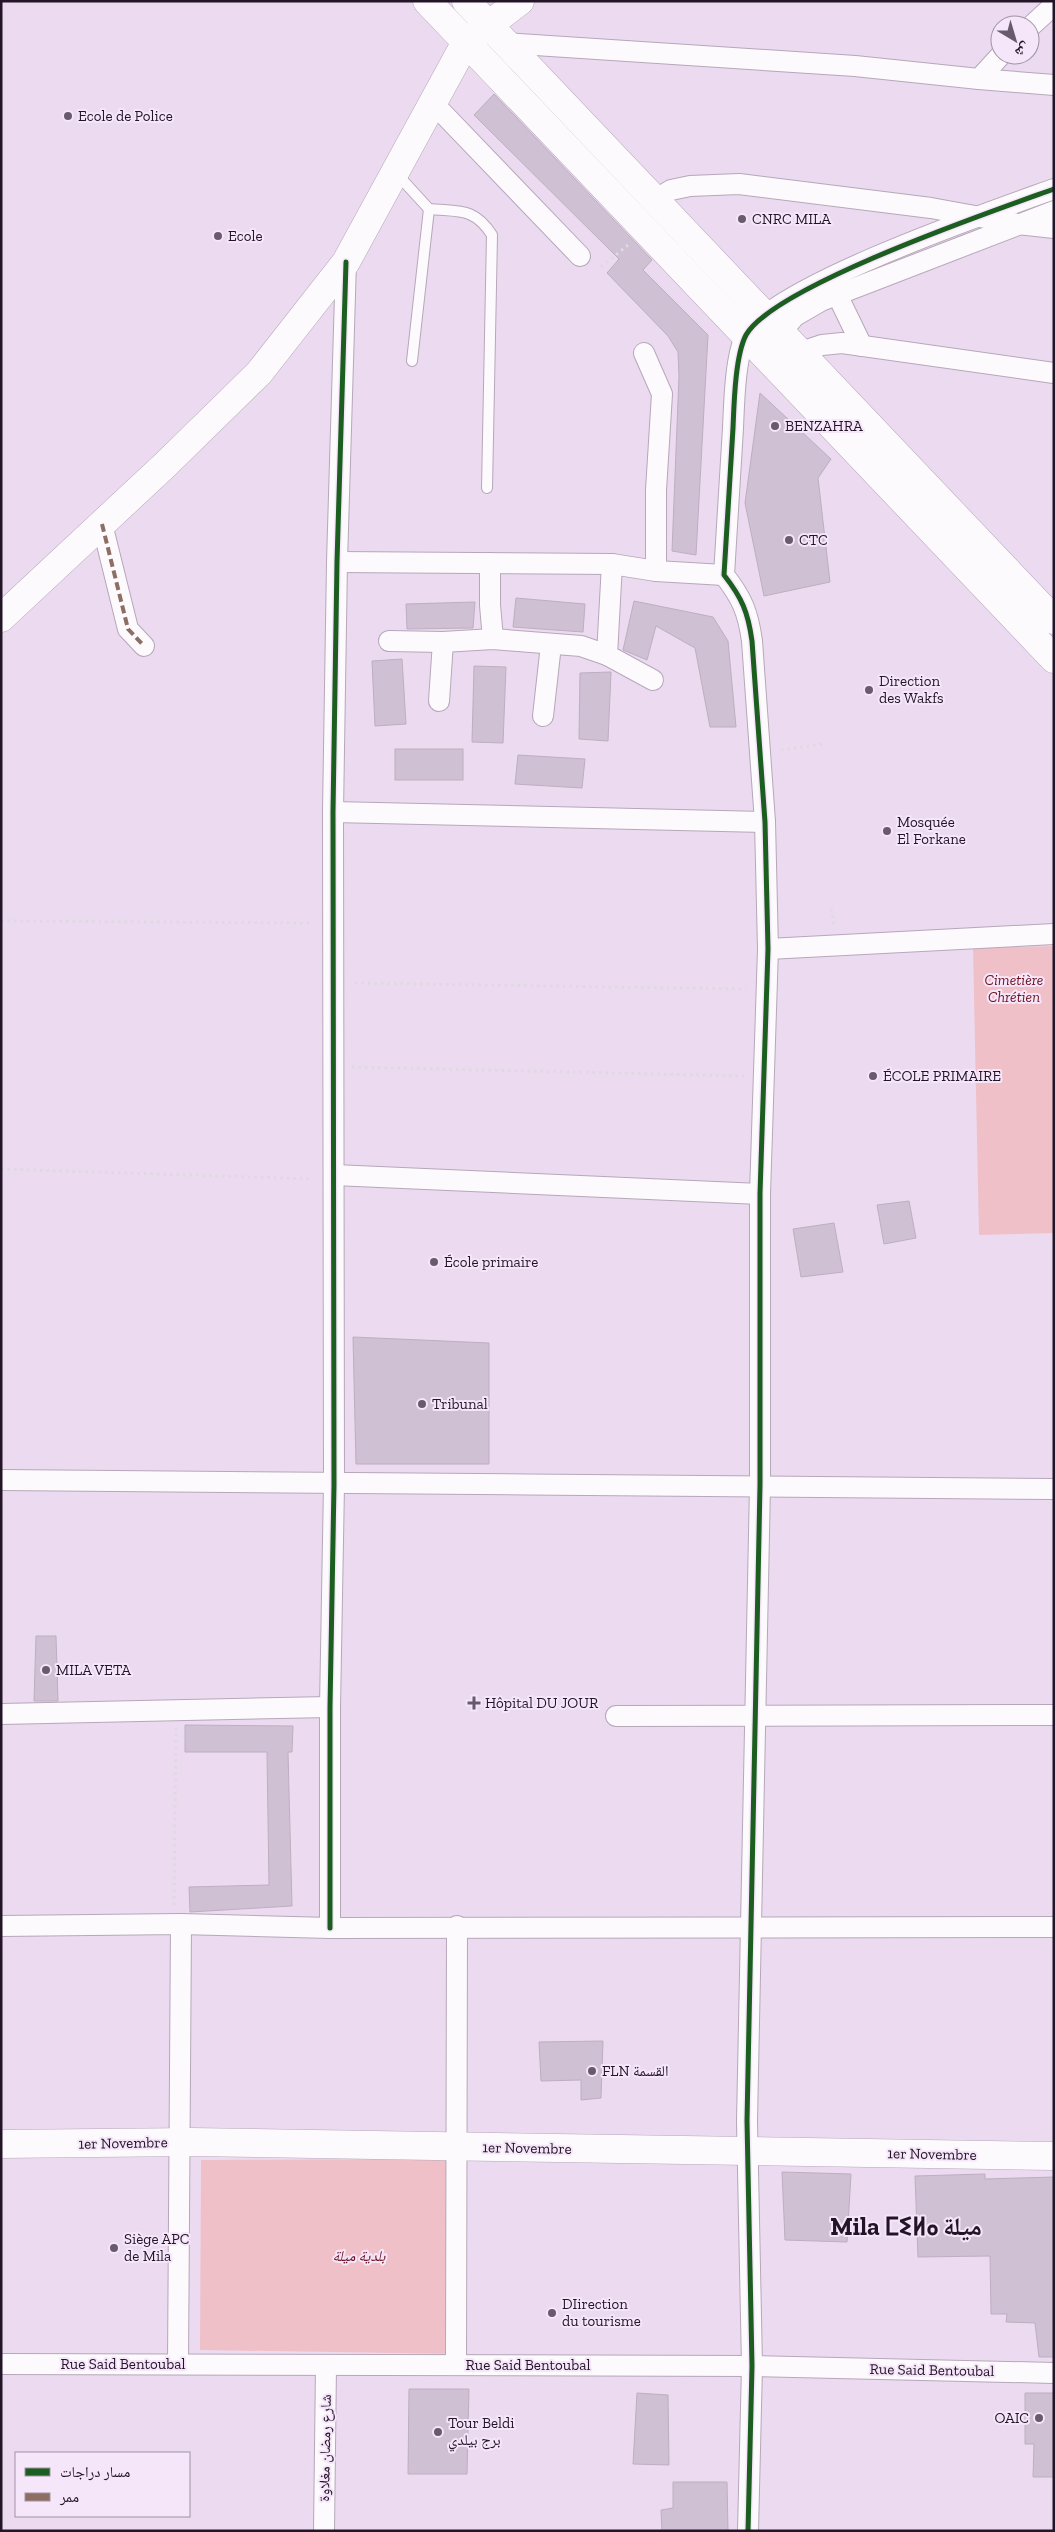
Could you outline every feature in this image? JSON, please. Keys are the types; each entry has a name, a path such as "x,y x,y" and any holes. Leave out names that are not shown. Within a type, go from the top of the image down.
{"main road":[{"path":"427,1 1054,660"},
{"path":"466,1 1054,620"},
{"path":"1,618 259,373 346,262 466,42 496,34 520,1"},
{"name":"1er Novembre","path":"1,2144 179,2142 1054,2156"}],"street":[{"path":"1040,18 1054,5"},
{"path":"496,34 1054,86"},
{"path":"980,79 993,65"},
{"path":"433,104 580,256"},
{"path":"655,200 671,190 690,186 739,184 931,208 1018,224 1054,228"},
{"path":"748,2531 752,2366 747,2151 760,1485 760,1194 768,949 765,822 749,619 740,595 724,576 736,375 754,344 781,333 800,313 833,286 978,217 1054,190"},
{"path":"833,286 1054,211"},
{"path":"330,1928 330,1707 334,1485 333,812 337,562 346,262"},
{"path":"833,286 862,346"},
{"path":"781,333 822,345 862,346 1054,373"},
{"path":"644,353 662,394 656,490 656,571"},
{"path":"102,524 128,629 144,646"},
{"path":"337,562 612,564 656,571 724,576"},
{"path":"490,563 490,605 493,639"},
{"path":"607,655 612,564"},
{"path":"389,641 443,642 493,639 581,646 607,655 653,680"},
{"path":"439,701 443,642"},
{"path":"543,716 550,645"},
{"path":"333,812 765,822"},
{"path":"768,949 1054,934"},
{"path":"334,1175 760,1194"},
{"path":"1,1480 334,1485 760,1485 1054,1489"},
{"path":"1,1714 330,1707"},
{"path":"616,1716 1054,1715"},
{"path":"177,1925 179,2142 178,2364"},
{"path":"1,1926 177,1925 330,1928 457,1926 1054,1927"},
{"path":"456,2364 457,1926"},
{"name":"Rue Said Bentoubal","path":"1,2364 752,2366 1054,2372"},
{"name":"شارع رمضان مغلاوة","path":"324,2531 326,2364"}],"lane":[{"path":"395,172 429,209 473,214 484,223 492,235 487,488"},
{"path":"412,361 429,209"}],"path":[{"path":"601,267 634,240"},
{"path":"781,750 823,744"},
{"path":"831,909 835,933"},
{"path":"1,921 333,924"},
{"path":"355,983 767,989"},
{"path":"345,1067 752,1076"},
{"path":"1,1169 312,1179"},
{"path":"176,1710 177,1925"}],"green space":[{"name":"Cimetière Chrétien","path":"1054,946 1054,1233 979,1235 973,948"},
{"name":"بلدية ميلة","path":"457,2159 456,2354 200,2350 201,2160"}],"building":[{"path":"494,94 652,260 643,270 708,335 696,555 672,551 679,376 678,352 668,336 607,273 619,259 474,115"},
{"path":"760,393 831,459 818,478 830,582 764,596 745,503"},
{"path":"516,598 585,604 583,632 513,627"},
{"path":"634,601 713,617 728,641 736,727 710,727 695,648 656,626 647,660 623,650"},
{"path":"475,602 473,628 407,629 406,604"},
{"path":"402,659 406,724 375,726 372,661"},
{"path":"474,666 506,667 503,743 472,742"},
{"path":"611,672 608,741 579,739 580,673"},
{"path":"395,749 463,749 463,780 395,780"},
{"path":"518,755 585,759 582,788 515,784"},
{"path":"909,1201 916,1238 884,1244 877,1205"},
{"path":"834,1223 843,1272 801,1277 793,1229"},
{"name":"Tribunal","path":"353,1337 489,1343 489,1464 356,1464"},
{"name":"MILA VETA","path":"36,1636 56,1636 58,1701 34,1701"},
{"path":"185,1725 293,1726 292,1752 288,1752 292,1906 190,1912 189,1887 269,1885 267,1752 185,1752"},
{"name":"FLN القسمة","path":"603,2041 601,2098 581,2100 581,2080 541,2081 539,2042"},
{"path":"782,2172 851,2174 847,2242 785,2240"},
{"path":"985,2174 985,2179 1054,2177 1054,2357 1039,2357 1035,2323 1006,2322 1007,2314 991,2314 990,2256 918,2257 915,2176"},
{"name":"Tour Beldi برج بيلدي","path":"409,2389 469,2389 467,2474 408,2474"},
{"path":"637,2393 668,2395 669,2465 633,2464"},
{"name":"OAIC","path":"1025,2393 1054,2393 1054,2477 1033,2477 1034,2444 1025,2444"},
{"path":"673,2482 727,2482 728,2531 662,2531 661,2510 673,2508"}],"marked path":[{"path":"102,524 128,629 144,646"}],"cycle path":[{"path":"748,2531 752,2366 747,2121 760,1485 760,1194 768,949 765,822 752,641 743,606 724,575 737,368 746,335 765,316 797,295 840,273 888,252 1054,189"},
{"path":"330,1928 330,1707 334,1485 333,812 337,562 346,262"}],"place":[{"name":"Ecole de Police","path":"68,116"},
{"name":"CNRC MILA","path":"742,219"},
{"name":"Ecole","path":"218,236"},
{"name":"BENZAHRA","path":"775,426"},
{"name":"CTC","path":"789,540"},
{"name":"Direction des Wakfs","path":"869,690"},
{"name":"Mosquée El Forkane","path":"887,831"},
{"name":"ÉCOLE PRIMAIRE","path":"873,1076"},
{"name":"École primaire","path":"434,1262"},
{"name":"Tribunal","path":"422,1404"},
{"name":"MILA VETA","path":"46,1670"},
{"name":"Hôpital DU JOUR","path":"474,1703"},
{"name":"FLN القسمة","path":"592,2071"},
{"name":"Siège APC de Mila","path":"114,2248"},
{"name":"DIirection du tourisme","path":"552,2313"},
{"name":"OAIC","path":"1039,2418"},
{"name":"Tour Beldi برج بيلدي","path":"438,2432"}],"district":[{"name":"Mila ⵎⵉⵍⴰ ميلة","path":"906,2226"}]}
